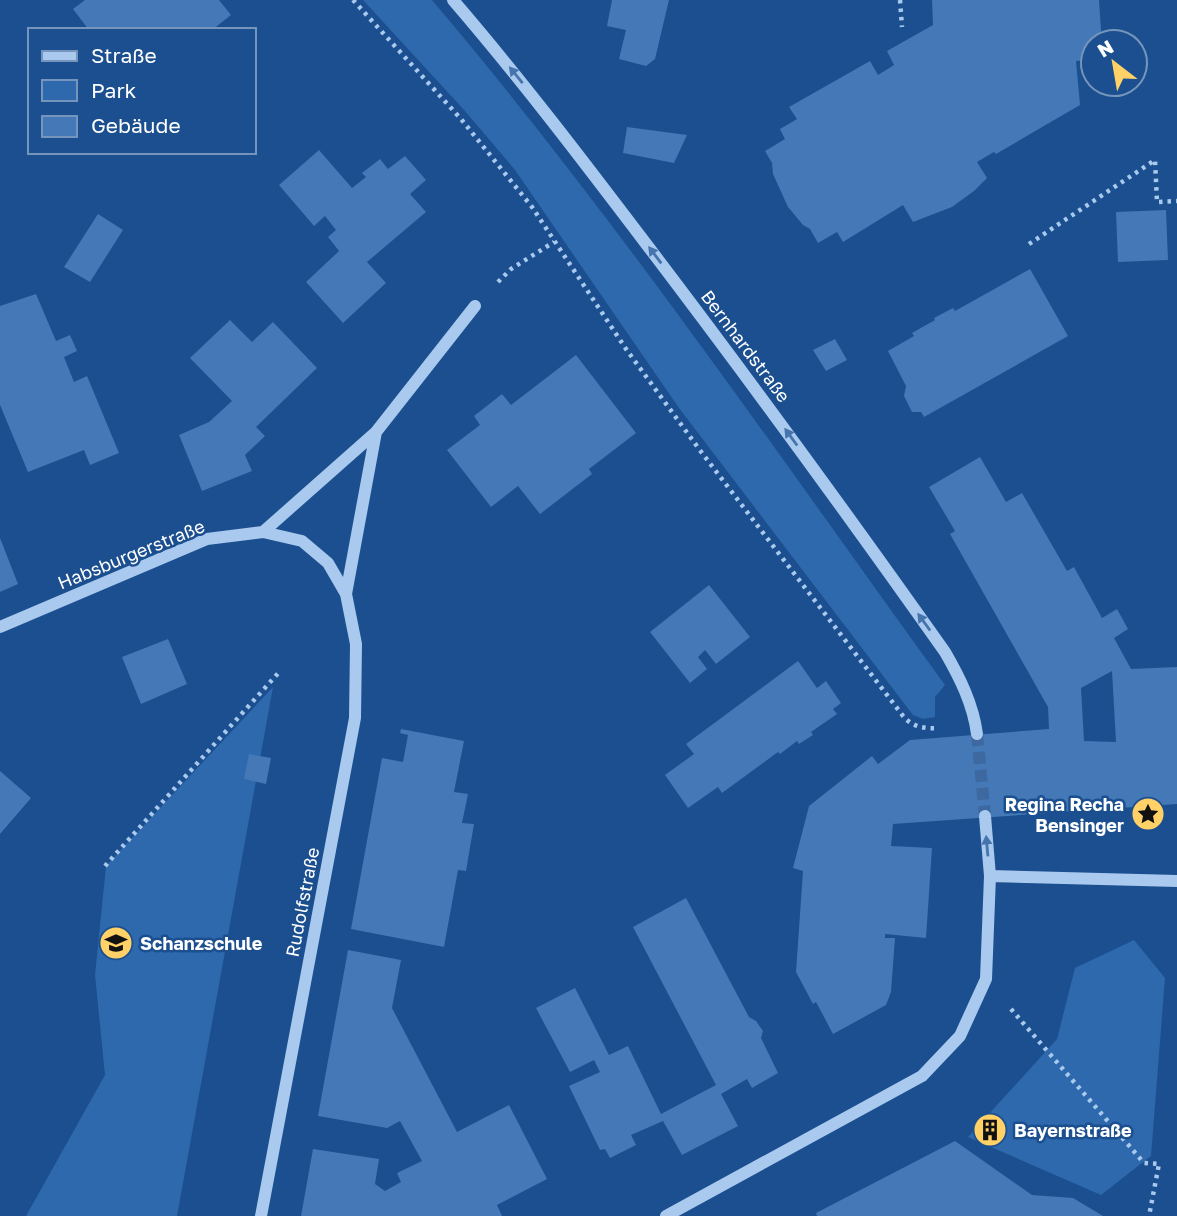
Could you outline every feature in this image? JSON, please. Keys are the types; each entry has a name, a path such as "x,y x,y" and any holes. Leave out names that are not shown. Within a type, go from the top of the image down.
{"street":[{"name":"Bernhardstraße","path":"453,0 516,74 834,496 945,652 961,679 970,702 977,734"},
{"path":"263,532 376,432 475,306"},
{"name":"Rudolfstraße","path":"346,594 376,432"},
{"name":"Rudolfstraße","path":"261,1216 355,718 356,644 346,594 328,563 302,541 263,532"},
{"name":"Habsburgerstraße","path":"0,627 206,539 263,532"},
{"path":"666,1216 922,1076 960,1036 986,979 990,876 985,816"},
{"path":"990,876 1177,881"}],"path":[{"path":"353,0 461,119 532,207 626,349 908,723 915,726 944,727"},
{"path":"900,0 902,27"},
{"path":"1029,244 1155,160 1157,202 1177,201"},
{"path":"511,270 554,242"},
{"path":"105,866 281,670"},
{"path":"1036,1038 1144,1163 1159,1164 1149,1216"}],"green space":[{"path":"363,0 432,0 500,83 632,252 945,685 935,697 935,717 923,719 913,715 679,408 515,170"},
{"path":"273,687 177,1216 26,1216 105,1075 95,975 106,866"},
{"path":"1134,940 1165,978 1151,1156 1101,1195 968,1137 1057,1039 1075,968"}],"building":[{"path":"85,0 219,0 231,15 215,28 87,28 73,9"},
{"path":"612,0 669,0 655,59 646,66 619,59 626,30 607,26"},
{"path":"932,0 1099,0 1101,28 1079,28 1079,61 1076,61 1080,105 996,154 994,152 977,162 987,178 974,191 952,207 913,222 903,205 843,242 837,232 818,243 810,229 803,225 788,207 765,151 785,139 780,129 797,119 789,107 870,61 878,75 894,65 887,51 933,25"},
{"path":"627,127 687,135 674,163 623,153"},
{"path":"319,150 352,188 366,177 362,173 380,159 388,169 405,156 426,180 410,194 426,212 367,262 386,283 343,323 306,282 339,251 328,237 336,230 325,216 314,226 279,185"},
{"path":"1166,210 1168,260 1118,262 1116,212"},
{"path":"98,214 123,230 90,282 64,267"},
{"path":"1030,269 1068,336 924,417 921,412 912,412 904,396 906,386 888,351 914,336 912,333 935,320 934,318 953,308 955,311"},
{"path":"36,294 56,341 70,335 77,351 64,357 74,382 87,376 119,453 90,465 84,450 28,472 0,405 0,306"},
{"path":"230,320 252,342 273,322 317,368 256,427 265,436 245,455 252,471 202,491 179,435 209,422 232,401 190,358"},
{"path":"835,339 847,360 826,371 813,350"},
{"path":"576,355 636,433 589,469 592,474 540,514 518,486 491,507 447,450 480,425 474,416 502,394 511,405"},
{"path":"980,457 1006,502 1022,493 1067,571 1074,567 1102,618 1117,609 1128,629 1114,638 1131,669 1177,667 1177,804 893,824 891,846 932,848 926,938 885,934 885,938 895,938 891,992 886,1005 833,1034 796,972 803,871 793,868 809,806 872,756 878,764 910,740 1049,729 1048,707 950,534 955,531 929,487","holes":["1112,671 1116,742 1084,741 1081,688"]},
{"path":"0,538 18,584 0,592"},
{"path":"709,585 750,637 716,664 705,650 698,657 707,669 690,683 650,632"},
{"path":"168,639 187,684 141,704 122,657"},
{"path":"798,661 817,688 826,681 841,703 833,709 837,714 811,732 813,735 799,744 797,741 780,754 778,752 722,793 718,787 688,808 665,775 694,754 686,744"},
{"path":"401,729 464,741 454,792 468,794 462,823 474,824 466,871 458,870 444,947 351,929 382,758 403,762 408,735 400,733"},
{"path":"249,754 271,758 266,784 244,779"},
{"path":"0,771 31,798 0,834"},
{"path":"686,898 749,1017 756,1021 763,1031 761,1038 778,1073 752,1088 747,1079 721,1094 738,1126 682,1155 663,1121 631,1135 636,1145 610,1158 605,1149 600,1150 569,1086 600,1072 594,1060 570,1072 536,1008 575,988 609,1055 628,1046 661,1114 716,1085 633,927"},
{"path":"348,950 401,960 392,1008 457,1132 509,1105 547,1179 497,1205 502,1216 301,1216 313,1149 379,1159 375,1184 385,1191 401,1182 397,1173 422,1161 400,1121 387,1128 318,1116"},
{"name":"Bayernstraße","path":"993,1116 1004,1125 987,1145 976,1136"},
{"path":"955,1141 1032,1195 1073,1198 1103,1216 817,1216 816,1213"}],"tunnel":[{"path":"977,734 985,816"}],"place":[{"name":"Regina Recha Bensinger","path":"1148,814"},
{"name":"Schanzschule","path":"116,943"},
{"name":"Bayernstraße","path":"990,1130"}]}
